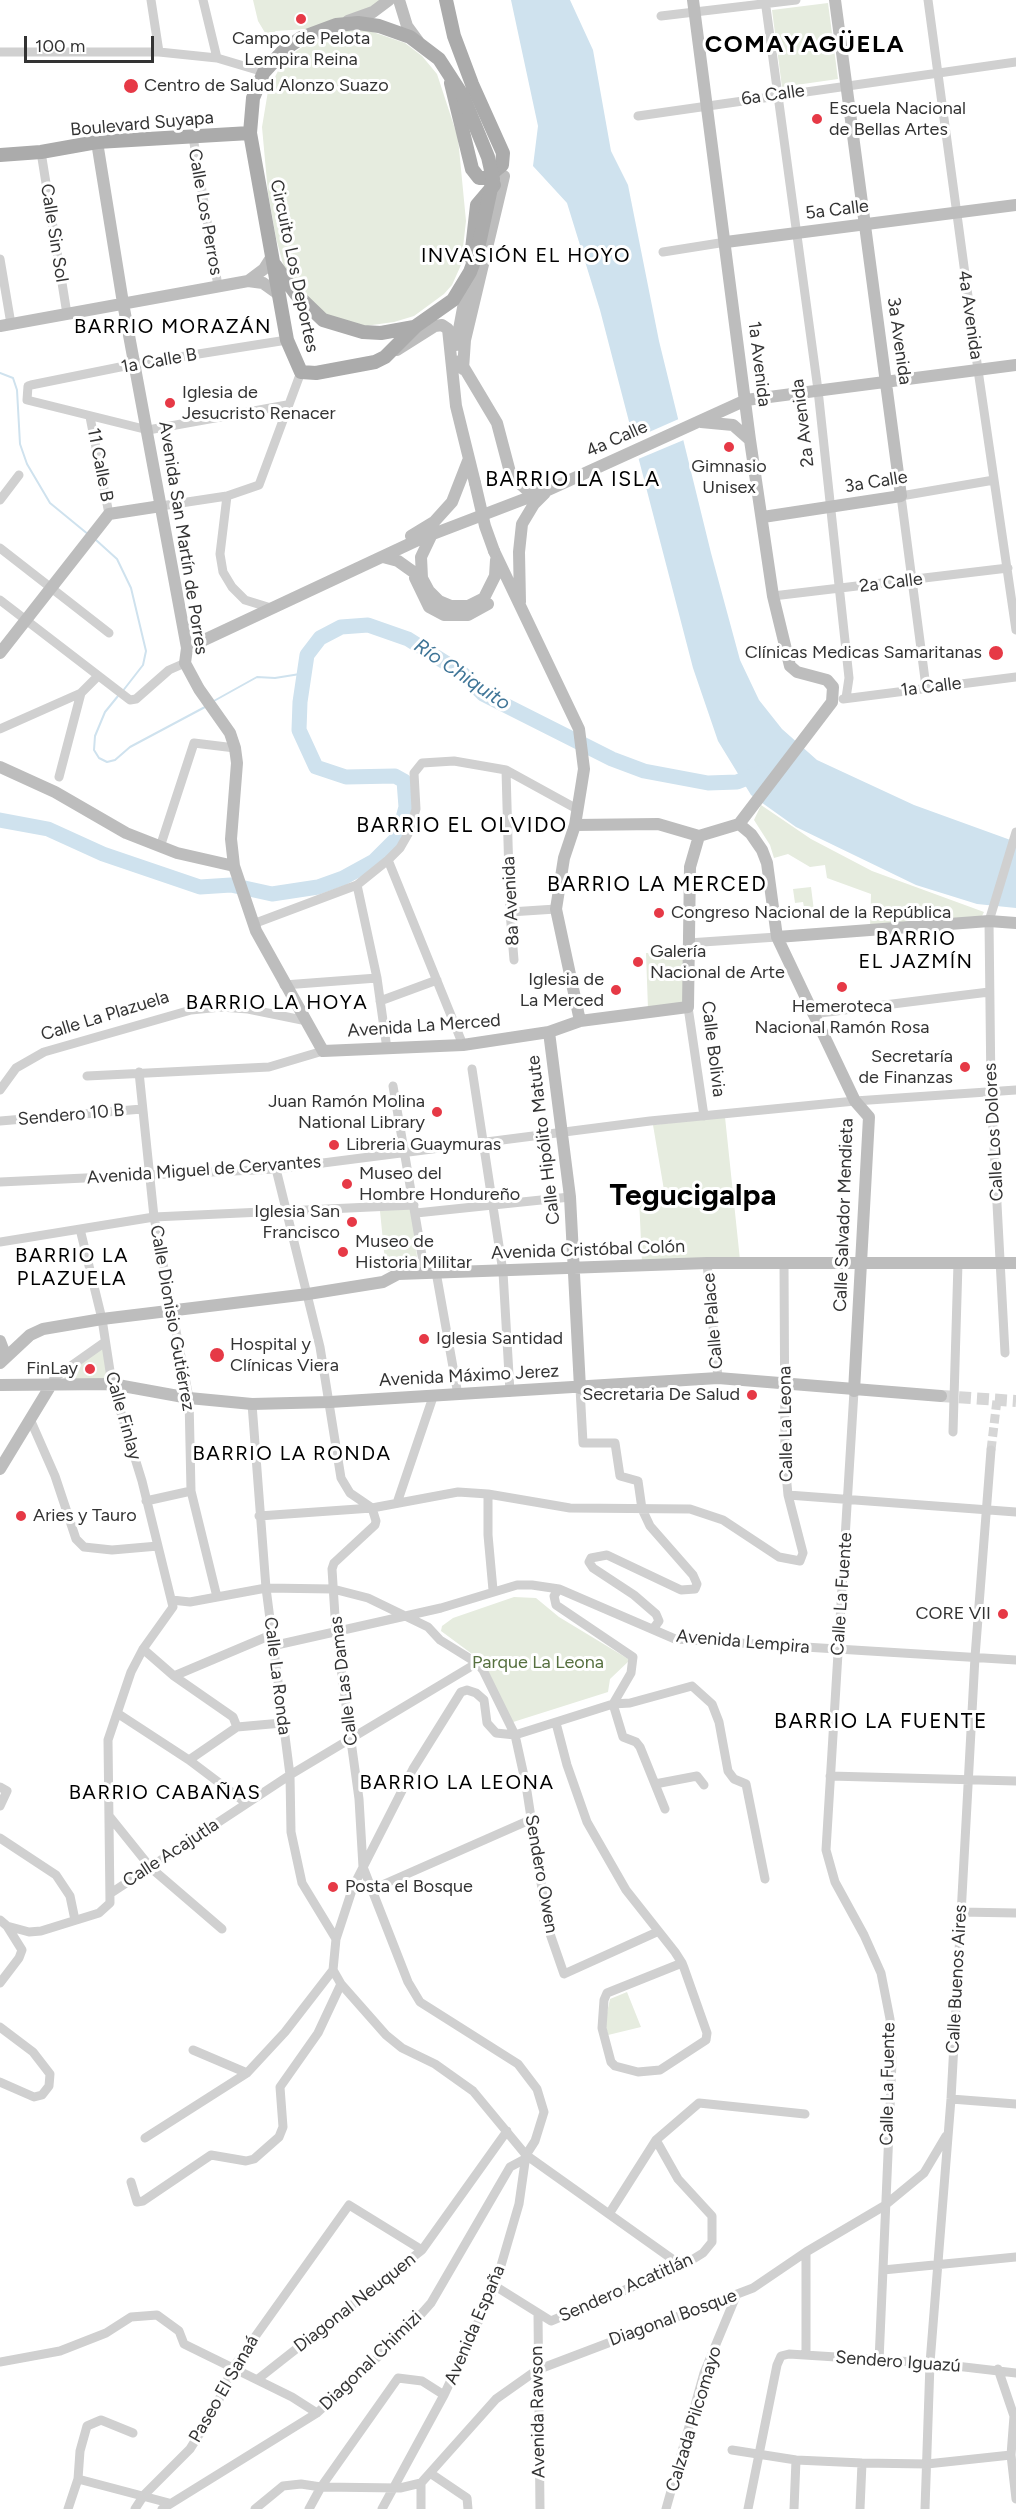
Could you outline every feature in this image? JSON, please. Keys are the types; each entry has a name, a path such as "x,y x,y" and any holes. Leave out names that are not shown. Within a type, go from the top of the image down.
{"main road":[{"path":"446,0 454,36 472,84 503,153 502,165 486,178 479,178 472,169 448,69"},
{"path":"452,0 460,35 478,81 511,148 512,161 504,176 477,205 470,272"},
{"name":"Circuito Los Deportes","path":"358,23 379,26 400,32 419,42 448,69 463,96 488,157 493,179 477,253 470,272 453,300 416,326 385,357 375,362 316,373 301,372 287,340 271,258 250,133 253,98 264,72 285,49 301,39 336,26 358,23"},
{"name":"Boulevard Suyapa","path":"0,155 41,152 98,142 250,133"},
{"path":"271,258 296,294 323,320 363,332 381,333 416,326"}],"street":[{"path":"151,0 159,52"},
{"path":"202,0 217,58"},
{"path":"336,26 373,12 389,0"},
{"path":"399,0 407,26 419,42"},
{"path":"662,16 694,6 796,0"},
{"name":"3a Avenida","path":"835,0 926,687"},
{"name":"4a Avenida","path":"928,0 1016,630"},
{"name":"2a Avenida","path":"766,2 818,390 849,678 846,698"},
{"name":"1a Avenida","path":"694,6 750,440 773,596 790,666 797,672 827,680 832,687 829,705"},
{"path":"0,52 159,52 217,58 264,72"},
{"name":"6a Calle","path":"638,116 707,104 1016,62"},
{"name":"Calle Los Perros","path":"193,137 218,286"},
{"name":"Avenida San Martín de Porres","path":"98,142 123,303 187,648 184,663 230,733 237,763 231,839 235,868 252,924 284,985 307,1021"},
{"name":"Calle Sin Sol","path":"41,152 67,314"},
{"path":"504,176 465,340 456,406 485,526 495,553 576,717 582,744 581,788 575,825 564,858 556,909 580,1021"},
{"name":"5a Calle","path":"663,252 1016,206"},
{"path":"248,281 264,269 271,258"},
{"path":"0,259 5,325 248,281 263,283 278,293"},
{"path":"460,369 456,348 470,272"},
{"path":"385,357 432,327 446,326 460,369 497,423 513,479 526,489 548,490"},
{"name":"1a Calle B","path":"90,417 29,402 27,400 28,386 135,364 287,340"},
{"name":"4a Calle","path":"187,648 420,539 548,490 746,400 1016,365"},
{"path":"0,653 106,517 226,496 254,488 262,481 287,405 301,372"},
{"path":"90,417 148,430 287,405"},
{"name":"11 Calle B","path":"90,417 106,517"},
{"path":"694,424 733,425 750,440"},
{"path":"293,600 331,576 388,550 434,522 452,501 468,461"},
{"path":"0,500 19,475"},
{"name":"3a Calle","path":"762,517 994,480"},
{"path":"520,604 519,552 522,524 534,504 548,490"},
{"path":"226,496 220,554 223,572 232,587 245,600 258,606 273,608"},
{"path":"432,534 421,557 422,578 429,591 439,601 451,606 468,606 484,598 495,576 495,553"},
{"path":"412,571 420,539"},
{"path":"0,548 108,633"},
{"path":"383,557 398,561 412,571 423,599 429,607 444,615 468,615 481,610 507,580"},
{"name":"2a Calle","path":"773,596 1008,568"},
{"path":"0,600 122,696 136,699 156,679 184,663"},
{"path":"0,729 81,693 98,677"},
{"name":"1a Calle","path":"846,698 1016,677"},
{"path":"59,777 81,693"},
{"path":"575,825 658,824 699,836 739,824 829,705 846,698"},
{"path":"160,847 194,742 235,748"},
{"path":"252,924 357,885 388,860 400,848 408,834 416,809 414,774 422,763 454,761 506,770 577,809"},
{"path":"0,767 55,792 126,833 160,847 235,868"},
{"name":"8a Avenida","path":"506,770 510,912 514,960"},
{"name":"Calle Salvador Mendieta","path":"739,824 751,834 762,850 767,863 777,937 855,1101 869,1117 849,1497"},
{"path":"991,916 1016,832"},
{"name":"Calle Bolivia","path":"699,836 690,867 688,1007 704,1116"},
{"path":"388,860 463,1045"},
{"path":"357,885 377,978 387,1049"},
{"path":"510,912 556,909"},
{"path":"688,943 777,937 991,916 1016,923"},
{"name":"Calle Los Dolores","path":"991,916 988,992 991,1092 1005,1353"},
{"path":"284,985 377,978"},
{"path":"380,1001 436,980"},
{"path":"812,1014 988,992"},
{"name":"Avenida La Merced","path":"87,1076 269,1067 323,1051 463,1045 549,1032 580,1021 688,1007"},
{"name":"Calle La Plazuela","path":"0,1090 16,1068 44,1052 191,1010 230,1008 307,1021"},
{"path":"307,1021 323,1051"},
{"name":"Calle Hipólito Matute","path":"549,1032 570,1197 580,1388"},
{"path":"472,1069 503,1272 510,1392"},
{"name":"Calle Dionisio Gutiérrez","path":"139,1072 154,1217 189,1398 191,1491 217,1597"},
{"path":"393,1086 415,1209 458,1395"},
{"name":"Avenida Miguel de Cervantes","path":"0,1182 276,1169 704,1116 855,1101 1016,1090"},
{"name":"Sendero 10 B","path":"0,1121 142,1109"},
{"path":"276,1169 308,1294 330,1402 341,1478 350,1493 372,1508"},
{"path":"0,1242 154,1217 285,1210 415,1209 492,1205 570,1197"},
{"name":"Calle Finlay","path":"80,1229 102,1318 112,1384 172,1600"},
{"name":"Calle La Leona","path":"642,1509 690,1509 709,1514 767,1551 793,1562 800,1561 803,1553 788,1495 784,1262"},
{"name":"Avenida Cristóbal Colón","path":"3,1360 30,1335 43,1329 102,1318 308,1294 383,1282 398,1274 707,1263 1016,1263"},
{"name":"Calle Palace","path":"707,1263 718,1378"},
{"path":"953,1432 958,1263"},
{"path":"0,1341 3,1360"},
{"path":"0,1469 54,1378 105,1342"},
{"name":"Avenida Máximo Jerez","path":"0,1385 112,1384 189,1398 252,1404 433,1397 718,1378 941,1396"},
{"path":"580,1388 583,1443 615,1443 620,1476 638,1481 642,1509 650,1526 693,1575 697,1584 695,1589 681,1590 607,1555 591,1558 589,1562 656,1614 659,1621 653,1629"},
{"path":"397,1503 433,1397"},
{"name":"Calle La Ronda","path":"252,1404 266,1588 290,1775 291,1832 303,1883 336,1939"},
{"path":"30,1419 56,1476 76,1539 84,1547 112,1550 158,1546"},
{"name":"Calle Buenos Aires","path":"925,2509 930,2363 940,2266 975,1657 991,1450"},
{"path":"146,1501 191,1491"},
{"path":"259,1516 372,1508 458,1492 488,1494 570,1508 642,1509"},
{"path":"488,1494 488,1535 493,1590"},
{"path":"788,1495 849,1497 1016,1512"},
{"name":"Calle La Fuente","path":"849,1497 826,1850 829,1866 881,1973 889,2009 891,2062 879,2361"},
{"name":"Calle Las Damas","path":"372,1508 375,1525 334,1563 333,1589 336,1632 359,1800 363,1868 408,1983 420,2002 518,2064 537,2089 542,2102 543,2120 535,2141 525,2157"},
{"name":"Avenida Lempira","path":"272,1646 464,1602 493,1590 517,1585 559,1589 675,1639 1016,1660"},
{"name":"Sendero Owen","path":"172,1600 190,1602 266,1588 333,1589 368,1598 428,1627 440,1640 477,1663 492,1686 514,1735 532,1819 548,1928 564,1974 657,1932"},
{"path":"559,1589 554,1596 556,1605 633,1657 631,1673 613,1704 623,1737 636,1742 640,1748 665,1809"},
{"path":"111,1893 108,1740 143,1649 170,1612 172,1600"},
{"path":"174,1676 271,1635"},
{"path":"143,1649 174,1676 233,1717 237,1727"},
{"name":"Calle Acajutla","path":"75,1920 105,1910 110,1903 111,1893 246,1803 477,1663"},
{"path":"145,2138 247,2073 285,2032 333,1970 336,1939 363,1868 413,1769 461,1692 476,1692 484,1700 487,1723 496,1733 514,1735 613,1704 630,1703 692,1686 712,1704 719,1722 728,1771 734,1779 746,1784 765,1879"},
{"path":"117,1713 189,1760 246,1803"},
{"path":"189,1760 237,1727 282,1723"},
{"path":"556,1723 567,1765 587,1822 626,1890 657,1932 669,1943 682,1963 707,2033 706,2040 660,2070 638,2072 615,2066 611,2062 603,2028 604,2000 607,1993 682,1963"},
{"path":"655,1784 697,1776 705,1785"},
{"path":"830,1776 1016,1781"},
{"path":"0,1806 4,1789"},
{"path":"110,1817 151,1868 222,1929"},
{"path":"373,1889 532,1819"},
{"path":"0,1838 56,1875 70,1896 75,1920 34,1932 3,1923"},
{"path":"960,1912 1016,1913"},
{"path":"3,1923 22,1950"},
{"path":"0,1983 19,1958 34,1932"},
{"path":"333,1970 341,1984 386,2035 402,2048 435,2064 473,2091 525,2157 682,2266"},
{"path":"131,2182 137,2202 143,2202 211,2155 246,2161 254,2159 279,2137 284,2127 280,2087 318,2033 341,1984"},
{"path":"0,2027 43,2062 50,2074 49,2086 42,2096 34,2097 0,2082"},
{"path":"193,2050 247,2073"},
{"path":"951,2099 1016,2104"},
{"path":"609,2214 656,2140 699,2103 805,2114"},
{"name":"Diagonal Neuquen","path":"258,2379 422,2250 507,2132"},
{"name":"Diagonal Bosque","path":"421,2482 496,2399 537,2370 753,2288 806,2252 884,2206 924,2173 947,2134"},
{"name":"Sendero Acatitlán","path":"495,2286 551,2321 682,2266 703,2253 712,2242 712,2217 678,2179 656,2140"},
{"name":"Avenida España","path":"382,2509 444,2395 495,2286 519,2204 525,2157"},
{"name":"Diagonal Chimizi","path":"166,2507 317,2413 407,2330 431,2303 510,2167 525,2157"},
{"name":"Paseo El Sanaá","path":"135,2509 144,2495 190,2448 203,2429 232,2369 349,2205 422,2250"},
{"path":"806,2252 806,2355"},
{"path":"883,2270 1016,2257"},
{"name":"Calzada Pilcomayo","path":"666,2509 704,2373 736,2296"},
{"name":"Avenida Rawson","path":"538,2314 540,2509"},
{"path":"0,2362 60,2351 106,2333 131,2317 157,2315 179,2331 184,2344 232,2369 258,2379 317,2413"},
{"name":"Sendero Iguazú","path":"759,2454 777,2365 781,2356 806,2355 930,2363 998,2369 1016,2373"},
{"path":"998,2369 1015,2416 1011,2455 1016,2499"},
{"path":"309,2509 321,2487 398,2378 422,2381 444,2395"},
{"path":"68,2509 78,2479 80,2451 87,2426 101,2420 133,2433"},
{"path":"732,2450 796,2460 862,2463 927,2464 1011,2455"},
{"path":"748,2509 759,2454"},
{"path":"794,2509 796,2460"},
{"path":"860,2509 862,2463"},
{"path":"430,2473 467,2498 468,2509"},
{"path":"78,2479 144,2495 166,2507"},
{"path":"255,2509 283,2486 301,2484 321,2487 393,2488 421,2482 421,2509"}],"green space":[{"name":"Campo de Pelota Lempira Reina","path":"253,0 383,0 352,17 306,29 276,31 267,36 258,21"},
{"path":"828,3 838,79 782,87 772,10"},
{"path":"367,30 405,43 422,56 437,74 458,138 466,221 461,265 452,285 444,294 414,316 394,322 365,326 328,318 286,275 276,238 268,193 262,127 268,91 278,71 291,55 312,40 336,31"},
{"path":"761,805 811,839 872,871 984,912 981,918 870,928 871,894 827,878 825,865 810,867 788,854 774,858 770,845 754,820"},
{"path":"811,887 814,911 805,912 803,902 795,903 793,889"},
{"path":"646,953 685,953 684,1004 648,1009"},
{"path":"725,1117 740,1260 642,1263 639,1198 665,1196 653,1125"},
{"path":"412,1207 418,1267 386,1271 380,1211"},
{"path":"103,1348 108,1380 65,1380 64,1375"},
{"name":"Parque La Leona","path":"514,1597 536,1598 559,1617 630,1660 610,1679 608,1692 510,1723 483,1662 441,1631 442,1626 453,1618"},
{"path":"627,1992 641,2027 608,2035 605,2022 610,1999"}],"water":[{"path":"511,0 570,0 593,50 611,151 628,185 659,341 711,553 740,660 759,700 782,729 817,760 914,805 1016,842 1016,908 977,904 916,885 796,827 751,795 718,741 693,668 600,310 567,203 533,166 538,126"}],"pier":[{"path":"681,418 686,439 636,460 631,440"}],"waterway":[{"path":"0,373 13,378 17,390 20,444 27,464 50,503 89,535"},
{"path":"96,540 117,559 131,588 146,651 143,665 122,692"},
{"name":"Río Chiquito","path":"0,820 48,829 103,854 200,887 231,885 272,894 318,887 343,878 374,861 398,837 406,807 404,781 395,776 346,777 316,767 299,730 300,702 307,655 320,638 341,627 368,625 408,639 462,673 483,694 612,759 644,771 708,783 737,782 760,773"},
{"path":"212,702 257,677 275,678 306,673"},
{"path":"118,696 105,712 95,736 94,750 99,758 107,762 115,760 130,747 205,707"}],"tunnel":[{"path":"941,1396 1016,1401"},
{"path":"991,1450 997,1400"}],"place":[{"name":"Campo de Pelota Lempira Reina","path":"301,19"},
{"name":"Centro de Salud Alonzo Suazo","path":"131,86"},
{"name":"Escuela Nacional de Bellas Artes","path":"817,119"},
{"name":"Iglesia de Jesucristo Renacer","path":"170,403"},
{"name":"Gimnasio Unisex","path":"729,447"},
{"name":"Clínicas Medicas Samaritanas","path":"996,653"},
{"name":"Congreso Nacional de la República","path":"659,913"},
{"name":"Galería Nacional de Arte","path":"638,962"},
{"name":"Hemeroteca Nacional Ramón Rosa","path":"842,987"},
{"name":"Iglesia de La Merced","path":"616,990"},
{"name":"Secretaría de Finanzas","path":"965,1067"},
{"name":"Juan Ramón Molina National Library","path":"437,1112"},
{"name":"Libreria Guaymuras","path":"334,1145"},
{"name":"Museo del Hombre Hondureño","path":"347,1184"},
{"name":"Iglesia San Francisco","path":"352,1222"},
{"name":"Museo de Historia Militar","path":"343,1252"},
{"name":"Iglesia Santidad","path":"424,1339"},
{"name":"Hospital y Clínicas Viera","path":"217,1355"},
{"name":"FinLay","path":"90,1369"},
{"name":"Secretaria De Salud","path":"752,1395"},
{"name":"Aries y Tauro","path":"21,1516"},
{"name":"CORE VII","path":"1003,1614"},
{"name":"Posta el Bosque","path":"333,1887"}],"district":[{"name":"COMAYAGÜELA","path":"805,45"},
{"name":"INVASIÓN EL HOYO","path":"526,256"},
{"name":"BARRIO MORAZÁN","path":"173,327"},
{"name":"BARRIO LA ISLA","path":"573,480"},
{"name":"BARRIO EL OLVIDO","path":"462,826"},
{"name":"BARRIO LA MERCED","path":"657,885"},
{"name":"BARRIO EL JAZMÍN","path":"916,950"},
{"name":"BARRIO LA HOYA","path":"277,1003"},
{"name":"Tegucigalpa","path":"693,1196"},
{"name":"BARRIO LA PLAZUELA","path":"72,1268"},
{"name":"BARRIO LA RONDA","path":"292,1454"},
{"name":"BARRIO LA FUENTE","path":"881,1722"},
{"name":"BARRIO LA LEONA","path":"457,1783"},
{"name":"BARRIO CABAÑAS","path":"165,1793"}]}
